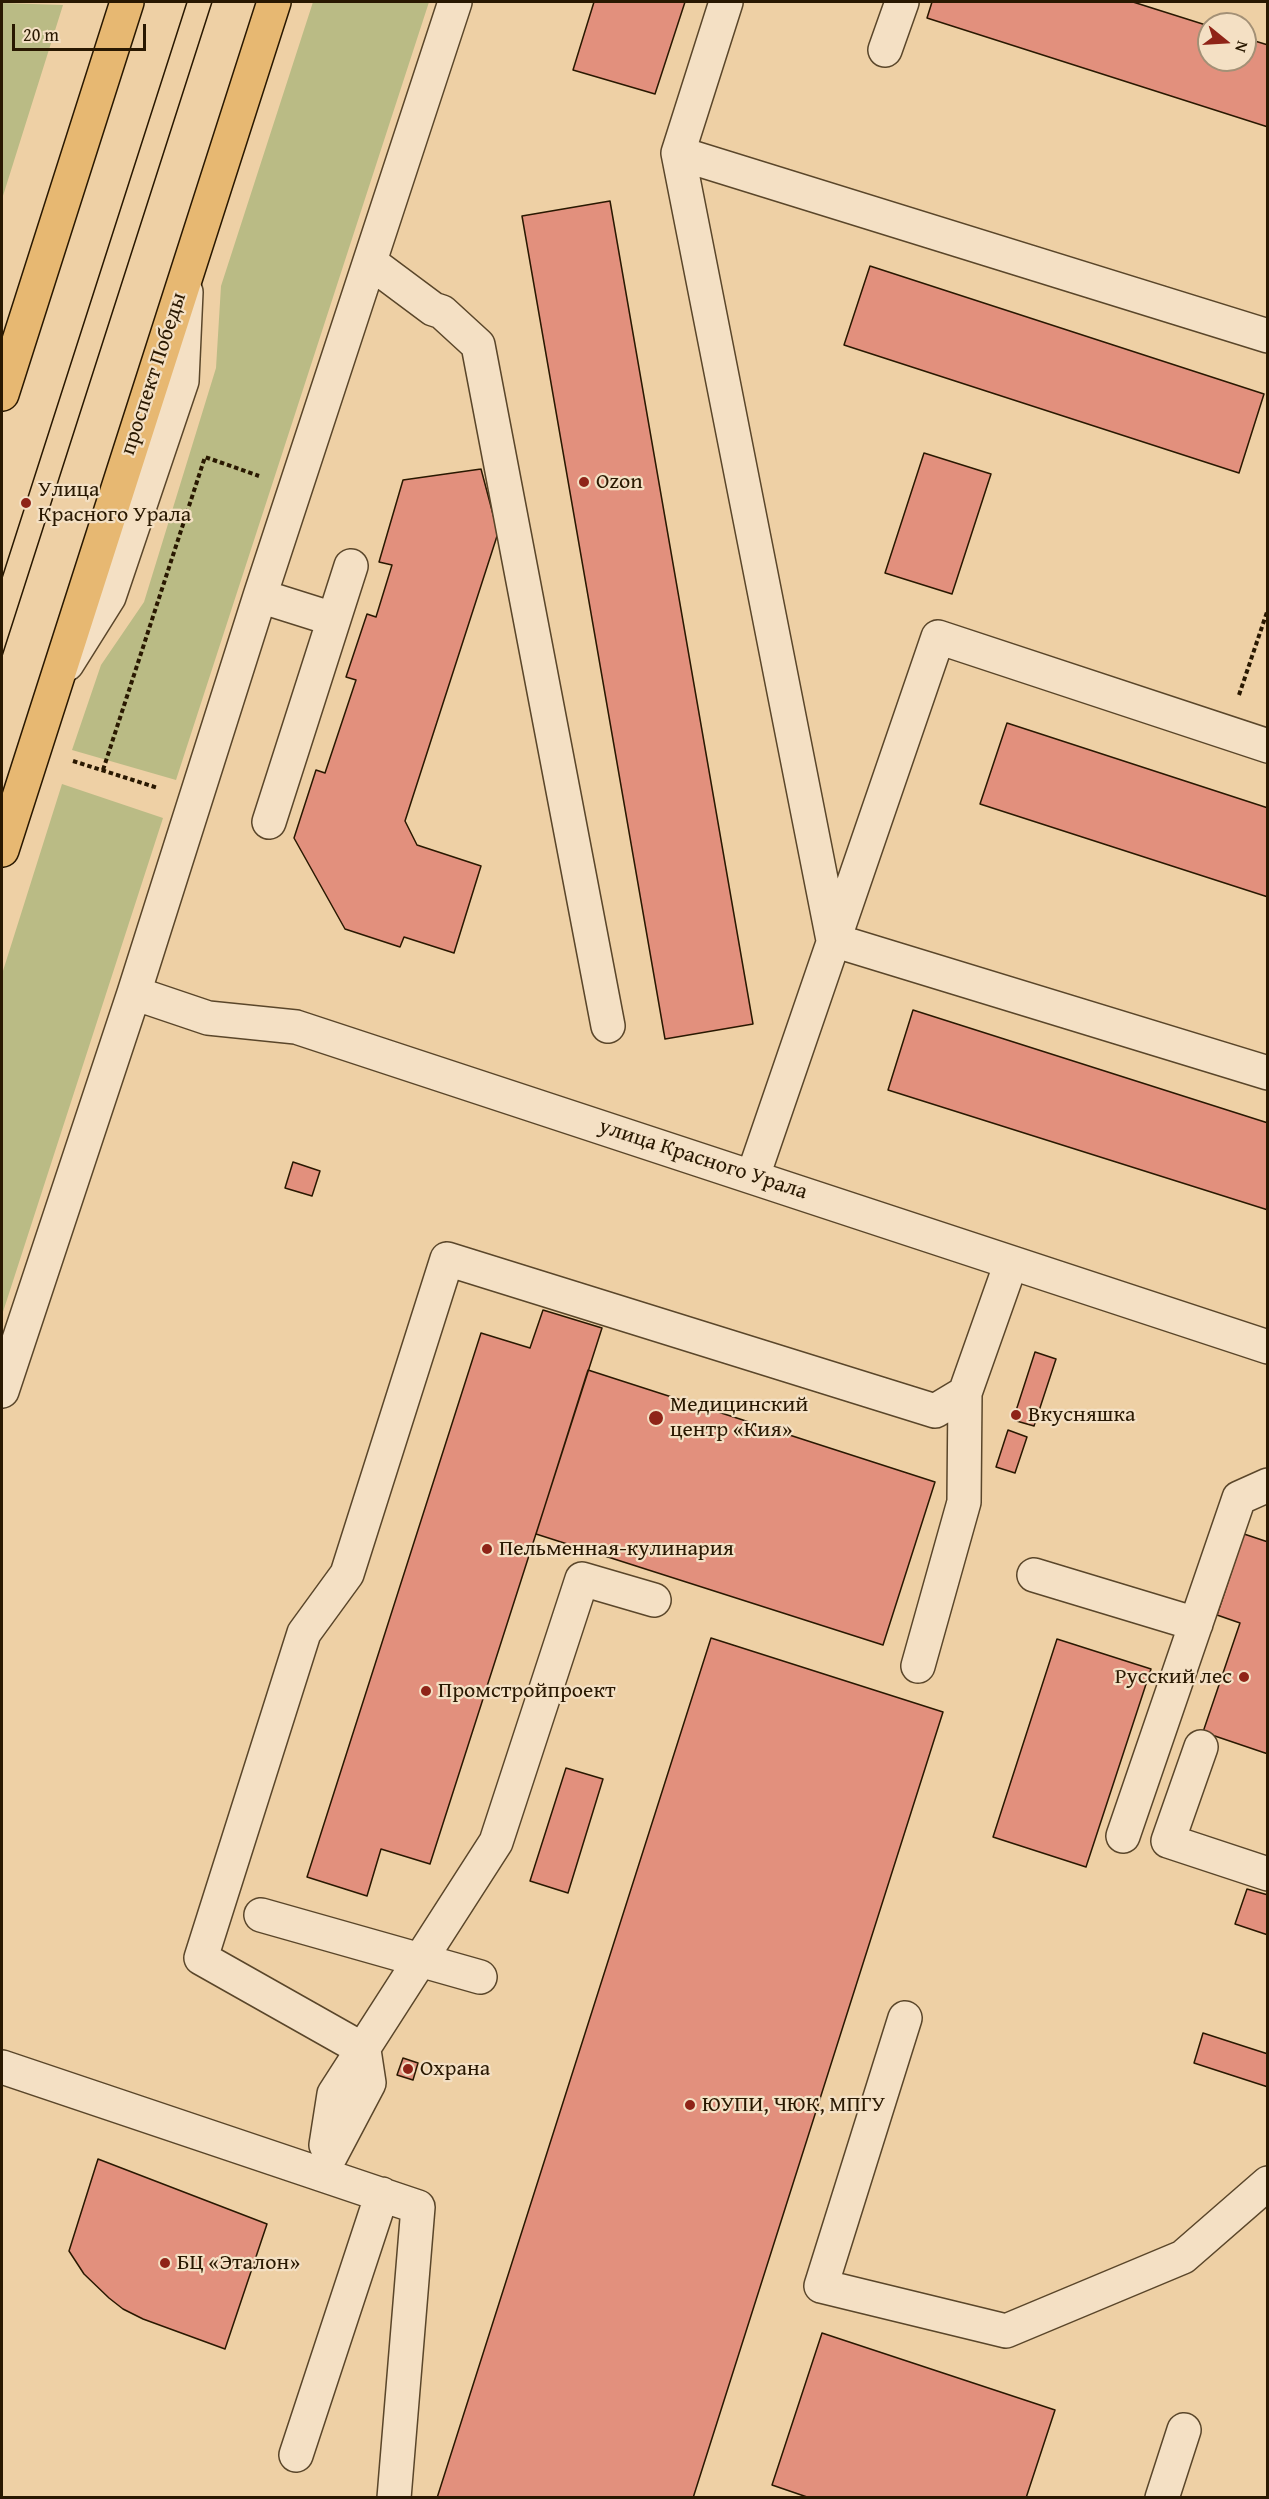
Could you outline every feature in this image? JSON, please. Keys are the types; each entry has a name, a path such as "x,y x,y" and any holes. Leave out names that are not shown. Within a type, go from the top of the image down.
{"main road":[{"path":"2,394 127,2"},
{"name":"проспект Победы","path":"2,850 274,2"}],"street":[{"path":"2,1391 134,993 260,596 455,2"},
{"path":"726,2 678,153 833,940"},
{"path":"885,50 902,2"},
{"path":"678,153 1268,336"},
{"path":"370,262 433,309 442,312 478,345 608,1026"},
{"path":"269,822 351,566"},
{"path":"260,596 333,620"},
{"path":"753,1176 938,638 1268,746"},
{"path":"833,940 1268,1073"},
{"name":"улица Красного Урала","path":"134,993 208,1018 296,1027 1268,1347"},
{"path":"364,2050 201,1958 304,1633 347,1574 447,1259 936,1411 965,1393"},
{"path":"918,1666 964,1502 965,1393 1011,1263"},
{"path":"1123,1836 1239,1498 1268,1485"},
{"path":"1034,1575 1196,1624"},
{"path":"321,2174 369,2083 364,2050 496,1842 582,1580 654,1600"},
{"path":"1200,1747 1168,1841 1268,1874"},
{"path":"261,1915 420,1962 480,1977"},
{"path":"905,2018 821,2286 1006,2331 1183,2257 1268,2183"},
{"path":"2,2067 418,2206 394,2498"},
{"path":"296,2455 382,2194"},
{"path":"1162,2498 1184,2430"}],"path":[{"path":"103,770 205,457 295,489"},
{"path":"1227,732 1268,609"},
{"path":"70,760 164,790"}],"green space":[{"path":"313,2 429,2 176,780 72,750 101,665 144,602 216,368 221,286"},
{"path":"2,3 63,5 2,199"},
{"path":"62,784 163,818 2,1315 2,974"}],"building":[{"path":"594,2 685,2 655,94 573,70"},
{"path":"932,2 1133,2 1197,22 1197,72 1257,72 1257,42 1268,45 1268,127 927,18"},
{"path":"610,201 753,1024 665,1039 522,216"},
{"path":"870,266 1264,394 1239,473 844,345"},
{"path":"924,453 991,474 952,594 885,573"},
{"path":"481,469 498,533 405,821 417,845 481,866 454,953 404,937 400,947 345,929 294,838 316,770 325,773 356,680 346,677 367,614 376,617 392,565 379,562 403,480"},
{"path":"1007,723 1268,808 1268,897 980,804"},
{"path":"913,1010 1268,1123 1268,1210 888,1090"},
{"path":"293,1162 320,1171 312,1196 285,1188"},
{"name":"Промстройпроект","path":"543,1310 602,1328 430,1864 381,1849 367,1896 307,1877 481,1333 530,1348"},
{"path":"1035,1352 1056,1359 1034,1426 1013,1420"},
{"path":"588,1370 935,1482 883,1645 536,1534"},
{"path":"1008,1430 1027,1437 1015,1473 996,1467"},
{"name":"Русский лес","path":"1244,1534 1268,1542 1268,1754 1203,1732 1240,1623 1217,1615"},
{"name":"ЮУПИ, ЧЮК, МПГУ","path":"711,1638 943,1712 693,2498 437,2498"},
{"path":"1057,1639 1151,1669 1086,1867 993,1837"},
{"path":"566,1768 603,1779 568,1893 530,1881"},
{"path":"1247,1889 1268,1895 1268,1935 1235,1924"},
{"path":"1203,2033 1268,2054 1268,2087 1194,2063"},
{"name":"Охрана","path":"403,2058 418,2063 413,2080 397,2075"},
{"name":"БЦ «Эталон»","path":"98,2159 267,2224 225,2349 143,2319 123,2309 84,2274 69,2251"},
{"path":"822,2333 1055,2410 1026,2498 810,2498 772,2485"}],"tram line":[{"path":"2,578 187,2"},
{"path":"2,656 212,2"}],"place":[{"name":"Ozon","path":"584,482"},
{"name":"Улица Красного Урала","path":"26,503"},
{"name":"Вкусняшка","path":"1016,1415"},
{"name":"Медицинский центр «Кия»","path":"656,1418"},
{"name":"Пельменная-кулинария","path":"487,1549"},
{"name":"Русский лес","path":"1244,1677"},
{"name":"Промстройпроект","path":"426,1691"},
{"name":"Охрана","path":"408,2069"},
{"name":"ЮУПИ, ЧЮК, МПГУ","path":"690,2105"},
{"name":"БЦ «Эталон»","path":"165,2263"}]}
